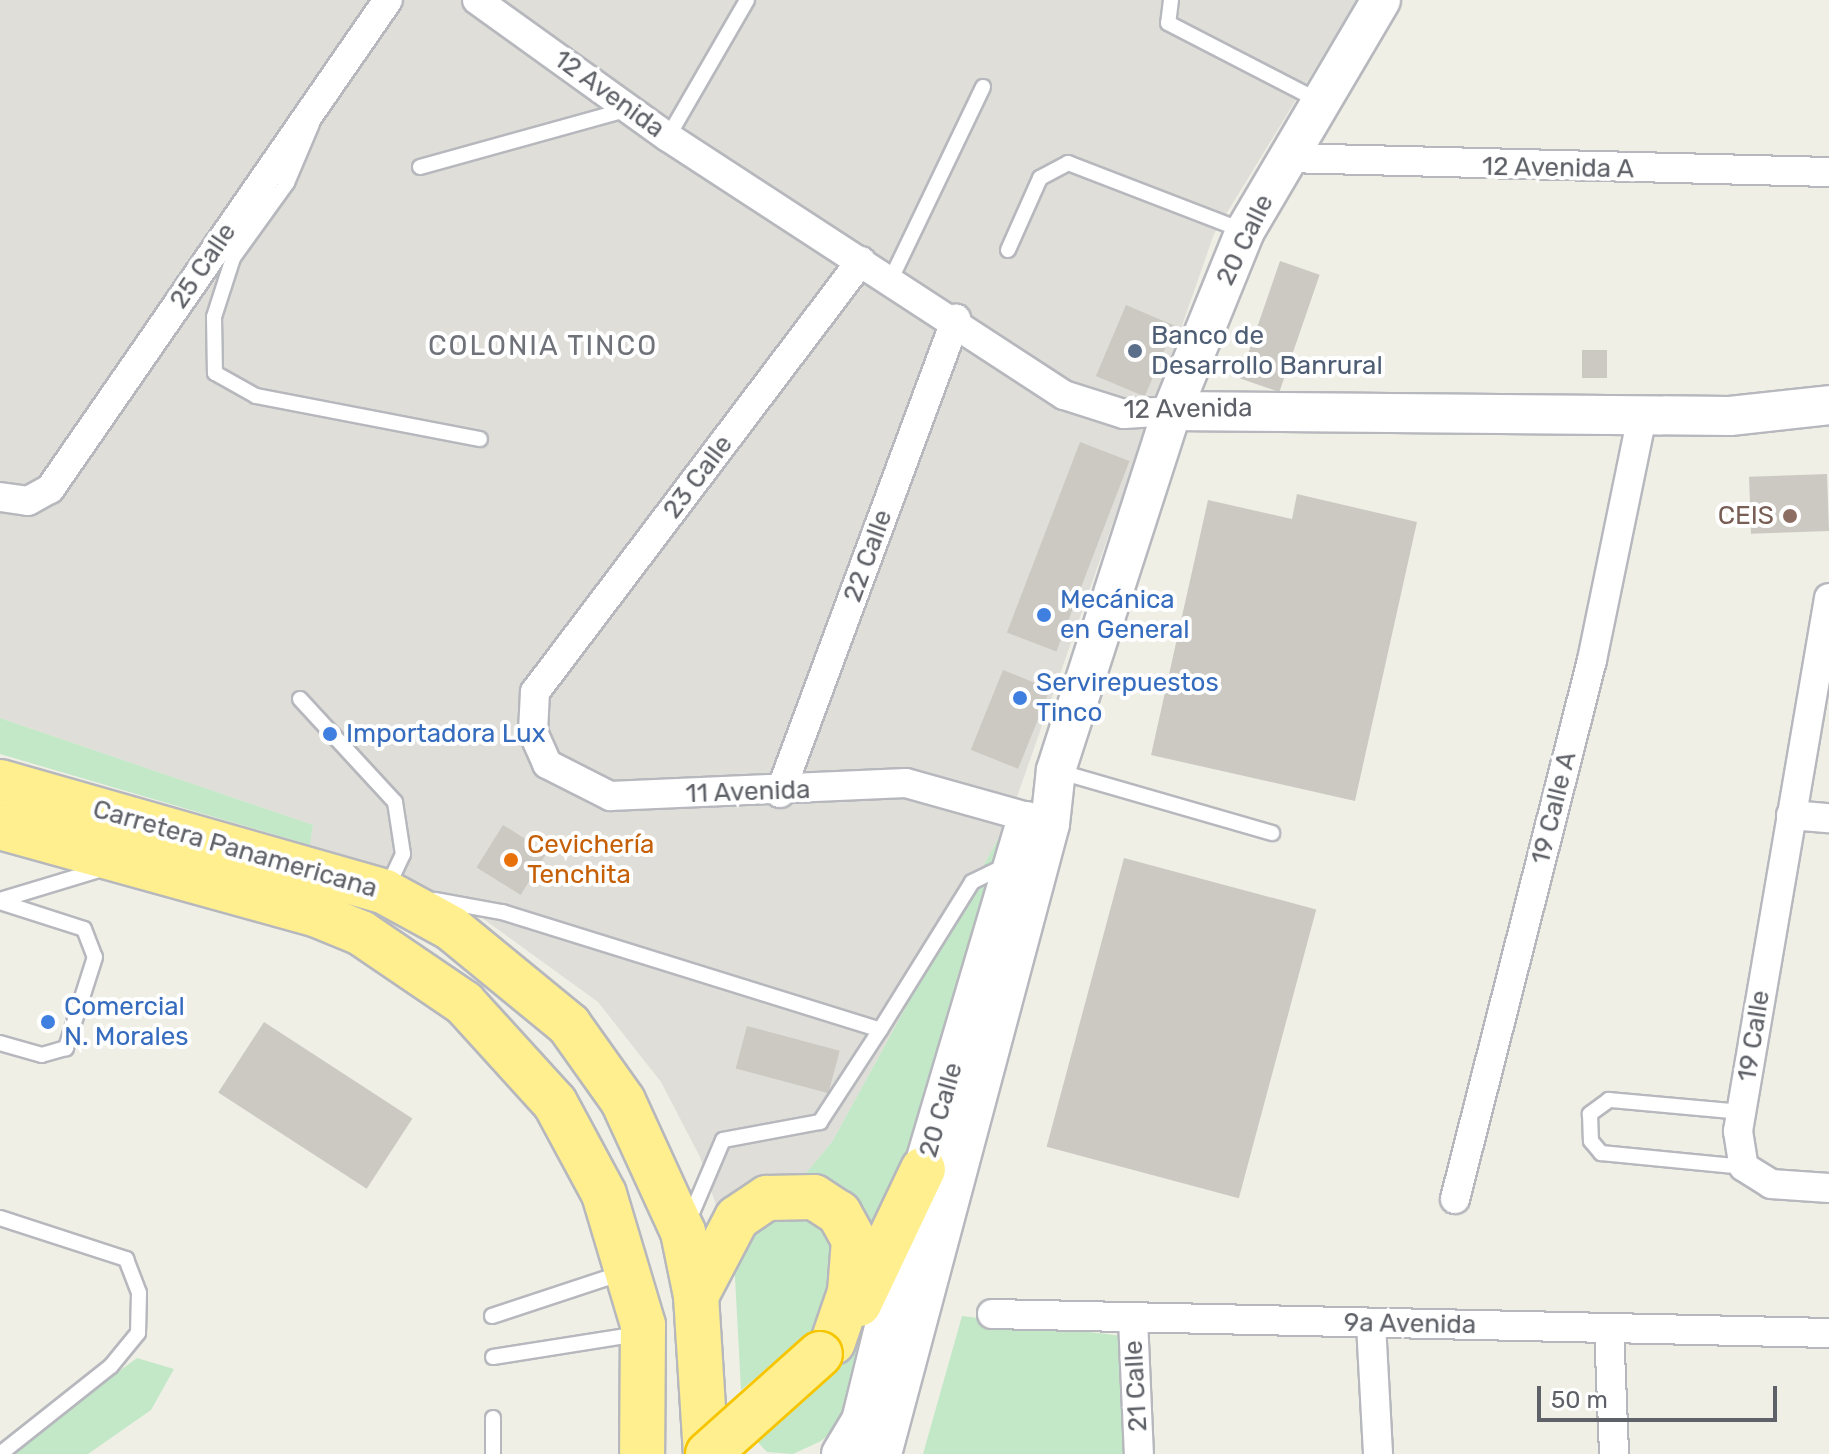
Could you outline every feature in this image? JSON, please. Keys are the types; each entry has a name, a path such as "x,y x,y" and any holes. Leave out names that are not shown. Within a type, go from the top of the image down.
{"highway":[{"name":"Carretera Panamericana","path":"0,782 385,892 451,928 569,1025 623,1101 683,1232 696,1296 705,1380 707,1454"},
{"name":"Carretera Panamericana","path":"0,827 128,860 361,933 464,1003 555,1103 604,1194 630,1270 643,1333 642,1454"},
{"path":"707,1454 826,1348 881,1266 923,1169"},
{"path":"696,1296 737,1218 767,1198 814,1197 839,1213 854,1240 850,1292 826,1348"},
{"path":"614,1454 641,1388"}],"main road":[{"name":"20 Calle","path":"882,1454 1050,824 1056,770 1172,411 1245,231 1381,0"},
{"name":"12 Avenida","path":"1172,411 1300,407 1642,416 1829,405"},
{"name":"20 Calle","path":"841,1454 861,1421 923,1169 1027,817 1056,770"},
{"path":"705,1380 737,1454"}],"street":[{"name":"25 Calle","path":"0,497 28,501 50,489 388,0"},
{"name":"12 Avenida","path":"477,0 668,137 956,319 1064,395 1124,414 1172,411"},
{"name":"12 Avenida A","path":"1287,158 1829,172"},
{"name":"23 Calle","path":"535,692 861,261"},
{"name":"22 Calle","path":"780,793 956,319"},
{"name":"19 Calle A","path":"1455,1199 1592,660 1642,416"},
{"name":"19 Calle","path":"1744,1167 1742,1112 1829,598"},
{"name":"11 Avenida","path":"535,692 533,732 547,764 610,796 780,793 906,783 1027,817"},
{"path":"1791,815 1829,818"},
{"path":"1744,1167 1771,1184 1829,1188"},
{"name":"9a Avenida","path":"992,1314 1829,1333"},
{"name":"21 Calle","path":"1133,1319 1139,1454"},
{"path":"1371,1324 1378,1454"},
{"path":"1609,1328 1614,1454"}],"lane":[{"path":"668,137 747,0"},
{"path":"1171,0 1168,23 1319,101"},
{"path":"891,279 983,87"},
{"path":"319,97 287,183 233,258 214,317 215,373 256,396 480,439"},
{"path":"420,167 630,109"},
{"path":"1008,250 1040,178 1068,163 1245,231"},
{"path":"300,699 395,802 403,854 385,892 502,912 880,1030"},
{"path":"1056,770 1272,833"},
{"path":"0,901 128,860"},
{"path":"683,1232 723,1140 820,1122 972,882 1013,862"},
{"path":"0,901 84,929 95,957 66,1048 42,1055 0,1043"},
{"path":"1742,1112 1609,1100 1590,1114 1591,1141 1601,1153 1744,1167"},
{"path":"0,1218 126,1259 139,1293 138,1333 111,1366 0,1454"},
{"path":"492,1316 630,1270"},
{"path":"493,1357 643,1333"},
{"path":"493,1418 493,1454"}],"shaded area":[{"path":"0,0 1357,0 1214,234 1010,817 832,1142 734,1259 700,1157 661,1082 598,1002 467,907 310,845 313,825 0,718"}],"green space":[{"path":"0,718 313,825 310,845 0,754"},
{"path":"1010,817 902,1165 861,1271 810,1332 741,1390 734,1259 832,1142"},
{"path":"893,1272 852,1414 821,1441 793,1454 767,1452 750,1434"},
{"path":"962,1316 1122,1336 1125,1454 923,1454"},
{"path":"137,1358 174,1369 151,1410 88,1454 7,1454"}],"building":[{"path":"1280,261 1320,275 1279,392 1240,378"},
{"name":"Banco de Desarrollo Banrural","path":"1126,305 1175,326 1145,397 1096,376"},
{"path":"1582,350 1607,350 1607,378 1582,378"},
{"path":"1080,442 1129,461 1056,651 1007,632"},
{"name":"CEIS","path":"1827,474 1829,531 1751,534 1749,477"},
{"path":"1297,494 1417,522 1355,801 1151,755 1208,500 1292,519"},
{"path":"1003,670 1050,689 1018,769 971,750"},
{"name":"Cevichería Tenchita","path":"503,825 547,853 521,895 477,867"},
{"path":"1124,858 1316,910 1239,1198 1047,1147"},
{"path":"264,1022 412,1118 367,1189 218,1092"},
{"path":"747,1026 840,1051 828,1093 736,1069"}],"place":[{"name":"Banco de Desarrollo Banrural","path":"1135,351"},
{"name":"CEIS","path":"1790,516"},
{"name":"Mecánica en General","path":"1044,615"},
{"name":"Servirepuestos Tinco","path":"1020,698"},
{"name":"Importadora Lux","path":"330,734"},
{"name":"Cevichería Tenchita","path":"511,860"},
{"name":"Comercial N. Morales","path":"48,1022"}],"district":[{"name":"COLONIA TINCO","path":"543,346"}]}
